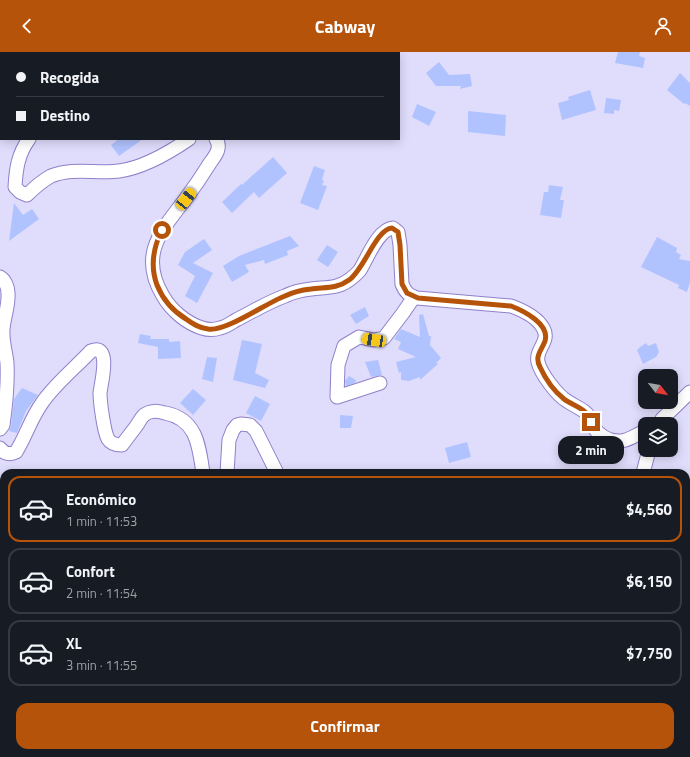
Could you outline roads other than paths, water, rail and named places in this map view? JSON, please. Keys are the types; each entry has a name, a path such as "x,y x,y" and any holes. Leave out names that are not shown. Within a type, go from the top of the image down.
{"street":[{"path":"28,140 16,167 15,187 20,192 27,195 43,181 57,174 70,172 120,171 153,159 187,140"},
{"path":"216,140 219,145 216,153 195,187 162,230 155,246 152,262 157,285 165,301 179,315 201,328 213,330 225,326 285,296 311,289 337,287 354,276 376,240 386,230 392,228 398,232 402,284 407,293 414,297 511,306 523,310 540,324 545,332 545,341 538,355 540,368 562,398 587,413 591,422 601,436 612,440 627,441 638,435"},
{"path":"0,277 4,280 8,292 3,329 8,372 4,419 3,425 0,429"},
{"path":"380,383 337,397 338,365 344,346 359,337 374,340 384,338 414,297"},
{"path":"0,448 6,454 16,452 43,401 91,351 96,349 101,351 103,356 104,368 100,395 108,439 112,444 122,445 143,417 150,412 158,411 175,416 186,423 196,437 201,455 203,469"},
{"path":"665,417 690,392"},
{"path":"227,469 228,444 230,435 237,425 246,424 256,431 275,469"},
{"path":"644,469 647,457"}]}
